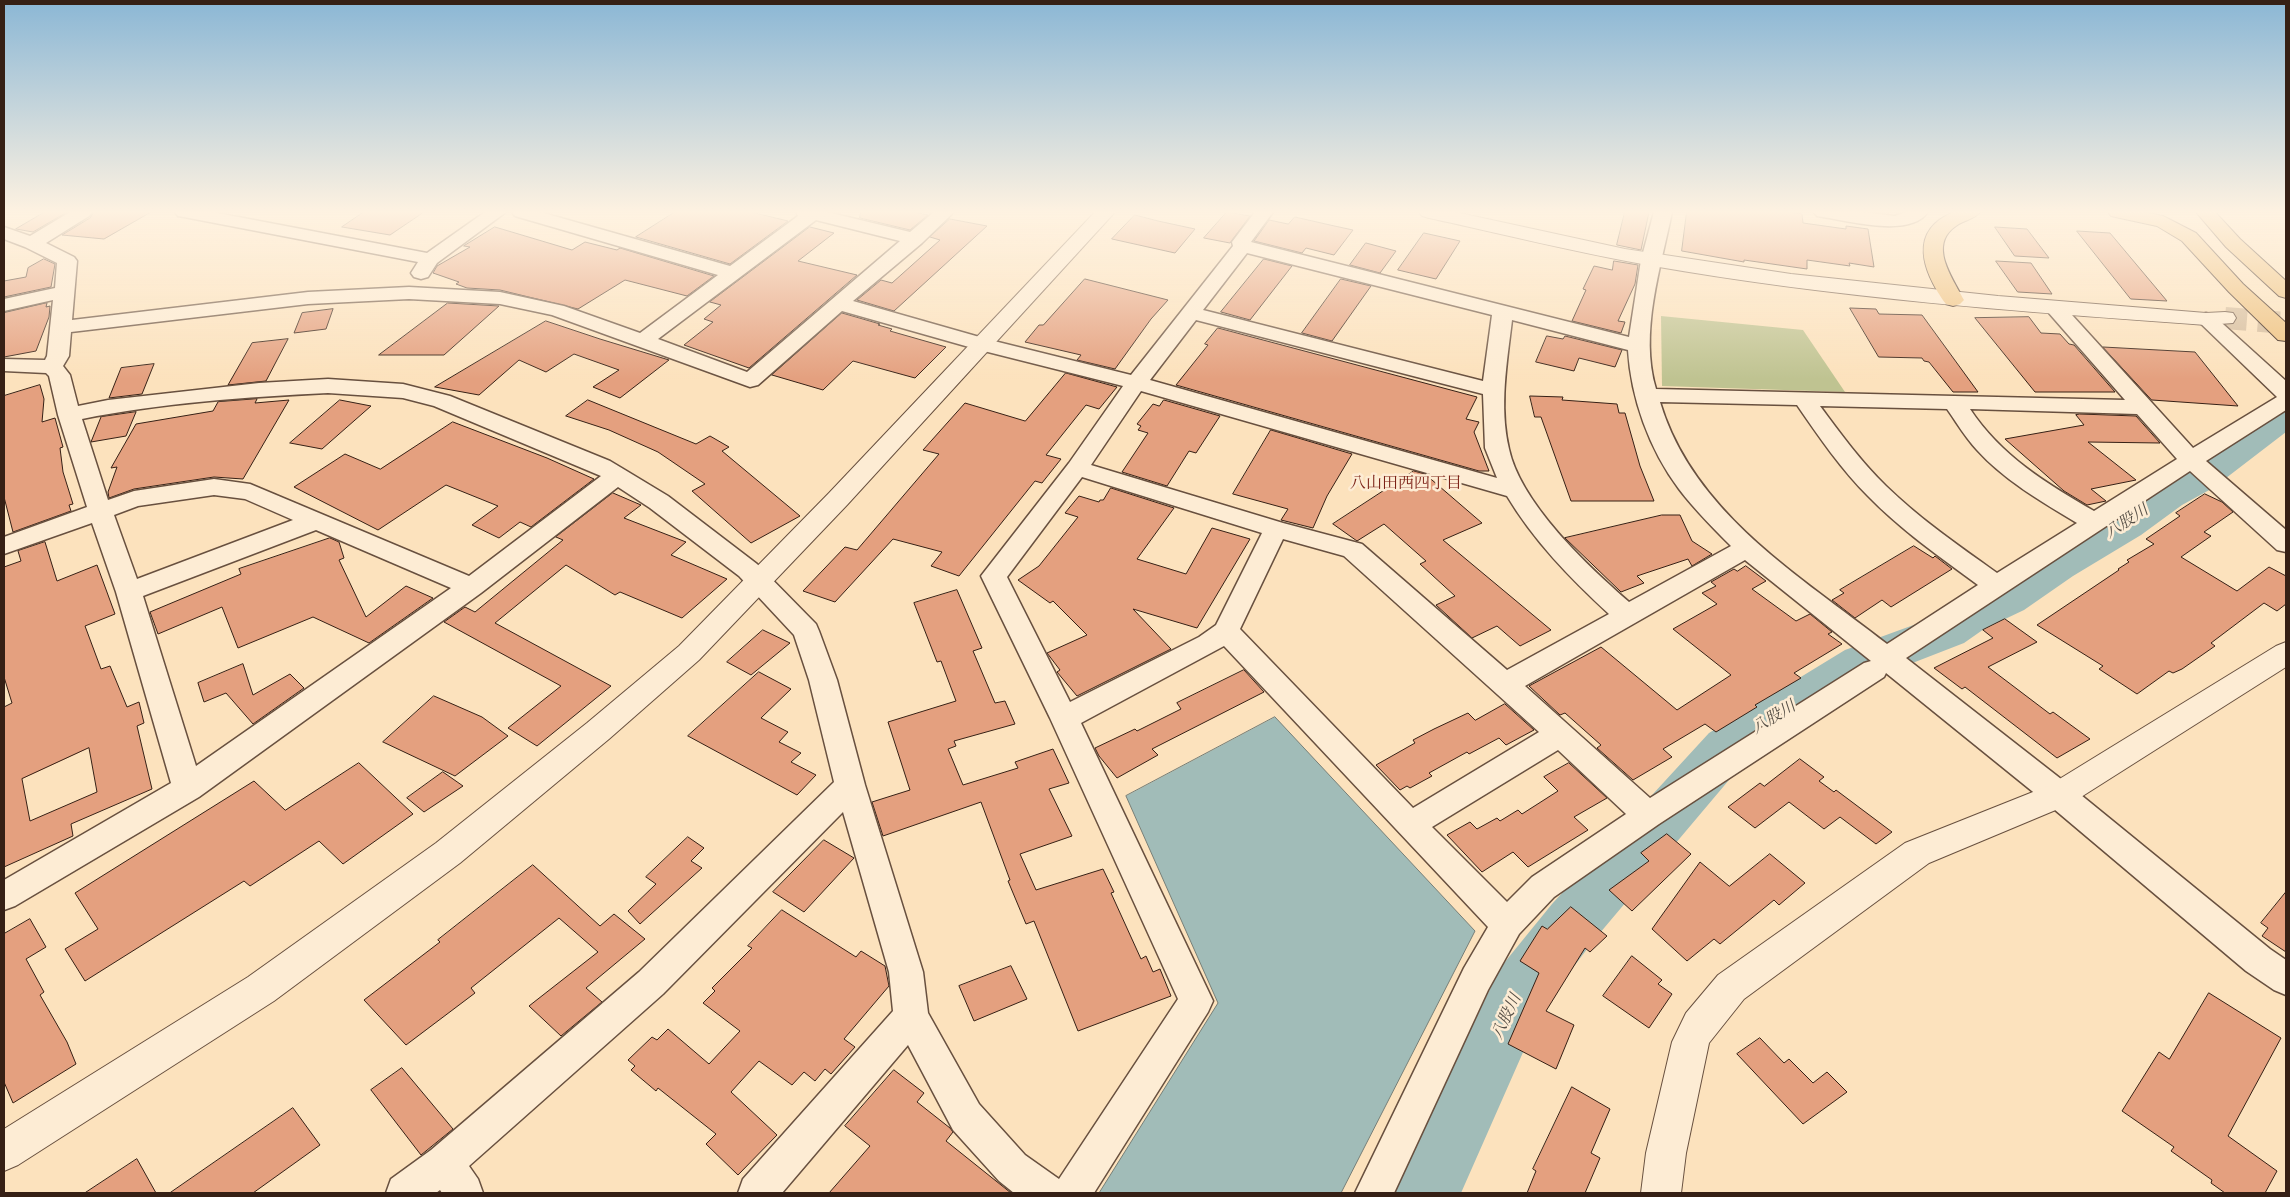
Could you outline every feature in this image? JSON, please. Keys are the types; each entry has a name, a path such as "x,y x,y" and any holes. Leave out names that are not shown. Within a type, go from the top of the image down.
{"highway":[{"path":"1937,268 1953,300"},
{"path":"2217,268 2286,335"},
{"path":"2232,268 2286,322"},
{"path":"2260,268 2286,292"}],"street":[{"path":"52,367 58,356 66,268"},
{"path":"409,293 425,268"},
{"path":"711,268 732,274"},
{"path":"644,340 740,268"},
{"path":"62,327 308,298 409,293 500,298 557,310 750,380 882,268"},
{"path":"4,1151 261,988 448,853 598,731 688,653 1054,268"},
{"path":"1072,1193 1196,1001 1064,718 994,576 1077,468 1136,384 1226,268"},
{"path":"1329,268 1638,346"},
{"path":"1650,268 1638,346 1640,372 1645,395 1669,453 1687,483 1706,506 1747,548 1879,664 2060,796 2258,960 2286,980"},
{"path":"1704,268 1953,300 2215,318 2286,393"},
{"path":"4,304 64,292"},
{"path":"840,304 983,345 1136,384 1517,491"},
{"path":"2055,308 2191,460 2286,544"},
{"path":"1503,312 1493,390 1498,449 1517,491 1548,539 1573,566 1627,615"},
{"path":"1191,313 1493,390"},
{"path":"4,365 52,367"},
{"path":"52,367 58,375 100,511 129,592 188,788"},
{"path":"69,415 108,407 258,390 328,386 403,391 442,402 576,454 617,474 665,507 759,580 806,631 823,680 850,785 906,972 911,1016 966,1117 1012,1168 1046,1193"},
{"path":"1645,395 2143,407"},
{"path":"1804,399 1846,457 1888,502 1906,519 1997,586"},
{"path":"1954,402 1985,445 2006,464 2034,485 2094,522"},
{"path":"1374,1193 1476,979 1507,924 1543,887 1648,815 2094,522 2286,402"},
{"path":"1077,468 1276,529 1353,550 1505,684 1648,815"},
{"path":"4,896 188,788 472,587 617,474"},
{"path":"4,546 134,499 214,487 250,492 472,587"},
{"path":"129,592 314,521"},
{"path":"1064,718 1209,644 1226,631 1276,529"},
{"path":"1505,684 1747,548"},
{"path":"1226,631 1507,924"},
{"path":"1661,1193 1666,1153 1692,1042 1699,1025 1731,988 1917,852 2060,796 2286,654"},
{"path":"1410,825 1560,734"},
{"path":"405,1193 444,1163 651,983 850,785"},
{"path":"757,1193 911,1016"},
{"path":"444,1163 464,1193"}],"green space":[{"path":"1661,316 1803,330 1845,392 1662,386"}],"water":[{"path":"1275,717 1475,931 1341,1193 1099,1193 1218,1003 1126,796"}],"building":[{"path":"28,268 54,268 51,287 4,297 4,281 26,277"},
{"path":"436,268 687,268 714,276 687,296 625,280 578,309 500,290 467,288 456,284 459,282 433,273"},
{"path":"756,268 827,268 857,275 749,368 684,345 713,322 704,319 721,305 710,302"},
{"path":"909,268 941,268 894,311 857,300 881,280 892,283"},
{"path":"1257,268 1291,268 1250,320 1221,312"},
{"path":"1361,268 1384,268 1380,273"},
{"path":"1400,268 1443,268 1436,279 1398,270"},
{"path":"1593,268 1612,270 1612,268 1638,268 1635,284 1618,321 1625,322 1621,333 1572,321 1586,290 1583,289"},
{"path":"2001,268 2034,268 2052,294 2018,292"},
{"path":"2106,268 2139,268 2167,301 2131,299"},
{"path":"1085,279 1168,300 1151,319 1115,369 1077,360 1081,355 1025,342 1039,325 1043,325"},
{"path":"1341,279 1371,286 1332,341 1302,333"},
{"path":"47,303 46,307 50,306 49,317 36,351 4,357 4,313"},
{"path":"448,303 499,306 444,355 379,355"},
{"path":"1850,308 1876,309 1879,314 1922,315 1978,392 1953,392 1929,362 1924,361 1922,358 1879,357"},
{"path":"333,309 326,329 294,333 302,313"},
{"path":"842,313 880,324 878,325 892,329 890,331 946,347 915,378 853,361 823,390 772,375"},
{"path":"2029,317 2041,333 2060,334 2069,344 2074,345 2115,392 2035,392 1975,318"},
{"path":"546,321 669,360 620,398 593,387 619,370 574,354 546,372 519,360 479,395 435,387"},
{"path":"1218,328 1477,397 1466,419 1479,422 1474,432 1489,471 1479,471 1176,385 1208,345 1205,344"},
{"path":"1547,336 1563,339 1565,336 1622,350 1615,367 1579,358 1574,371 1536,362"},
{"path":"288,339 266,381 228,385 252,343"},
{"path":"2103,347 2195,352 2238,406 2152,400"},
{"path":"154,364 142,394 109,398 121,368"},
{"path":"1066,373 1117,387 1099,409 1086,405 1046,455 1061,459 1042,483 1035,481 959,576 931,566 942,552 893,539 835,602 803,591 845,547 857,550 939,454 923,450 965,403 1025,421"},
{"path":"40,385 44,399 42,422 55,418 63,447 60,448 63,472 73,504 69,505 71,511 13,532 4,497 4,396"},
{"path":"1530,396 1563,397 1562,400 1617,404 1619,413 1625,413 1640,466 1654,501 1571,501 1541,417 1535,417"},
{"path":"257,399 255,403 289,400 243,479 214,477 134,489 109,498 108,492 117,467 111,468 136,424 213,411 218,402"},
{"path":"340,400 371,406 322,449 290,443"},
{"path":"588,400 696,444 710,436 729,447 722,451 800,516 751,543 692,491 705,484 658,452 609,430 566,416"},
{"path":"1164,400 1220,416 1196,453 1189,451 1167,486 1122,472 1148,433 1138,430 1141,426 1137,424 1153,404 1159,406"},
{"path":"136,412 126,436 91,442 101,417"},
{"path":"2076,415 2136,416 2160,443 2088,442 2136,480 2091,489 2106,501 2087,505 2064,491 2005,439 2084,425"},
{"path":"453,422 547,458 594,479 531,527 520,522 499,538 472,525 498,506 446,485 378,530 294,487 345,454 380,469"},
{"path":"1271,430 1352,454 1327,496 1313,528 1281,520 1288,509 1233,494"},
{"path":"1414,471 1425,474 1482,523 1443,540 1551,630 1520,646 1497,626 1472,638 1436,605 1455,596 1420,564 1426,561 1384,524 1357,541 1333,524"},
{"path":"1111,488 1174,508 1137,559 1186,574 1212,528 1250,539 1197,628 1133,609 1171,649 1077,696 1057,672 1060,670 1047,653 1087,635 1053,601 1050,603 1018,580 1039,566 1078,517 1065,513 1079,496 1099,502 1103,500"},
{"path":"613,493 641,505 624,518 686,542 671,555 727,579 682,618 620,592 615,595 566,565 495,623 611,686 537,746 508,728 561,686 444,622 465,607 475,612 563,540 556,537"},
{"path":"2205,494 2222,502 2233,512 2204,532 2211,536 2181,557 2237,591 2269,567 2286,576 2286,604 2277,611 2264,603 2211,643 2215,646 2182,669 2173,673 2169,671 2137,694 2099,669 2103,666 2037,625 2119,570 2129,562 2127,560 2154,544 2146,539 2180,516 2176,513"},
{"path":"1662,515 1680,515 1692,541 1712,554 1692,566 1688,559 1637,576 1644,583 1621,592 1565,538"},
{"path":"330,538 339,542 344,558 339,560 366,617 406,586 433,598 369,643 313,617 238,648 222,607 158,634 150,612 241,574 239,569"},
{"path":"45,542 57,581 97,565 115,614 85,626 101,669 110,666 127,707 139,702 144,723 137,726 152,789 71,824 73,836 4,867 4,707 12,703 4,677 4,567 21,561 18,551","holes":["89,748 97,792 30,821 22,779"]},
{"path":"1914,546 1933,558 1935,556 1952,569 1891,607 1882,600 1855,618 1832,600 1844,593 1840,590"},
{"path":"1746,566 1766,581 1752,589 1796,621 1810,614 1832,632 1828,634 1842,644 1794,673 1801,678 1755,705 1757,707 1716,732 1705,724 1663,749 1672,757 1633,780 1597,748 1601,745 1565,713 1560,715 1529,686 1601,647 1677,710 1731,675 1673,629 1717,604 1702,593 1716,586 1711,582 1734,569 1737,571"},
{"path":"957,590 982,648 973,651 995,703 1005,701 1015,724 954,741 956,746 948,749 963,785 1018,768 1015,762 1053,749 1069,783 1049,789 1072,836 1020,854 1036,890 1103,869 1114,892 1111,893 1141,959 1146,956 1153,972 1160,969 1171,996 1078,1031 1034,921 1026,924 1008,881 1010,880 981,802 883,836 872,802 910,790 888,722 956,701 941,661 937,662 914,603"},
{"path":"2005,619 2037,642 1988,667 2050,714 2053,712 2090,739 2057,758 1965,687 1962,689 1934,668 1993,638 1983,630"},
{"path":"763,630 790,643 751,675 727,662"},
{"path":"243,664 253,695 290,674 304,688 253,724 226,693 204,702 198,683"},
{"path":"1244,670 1264,692 1152,749 1158,755 1117,778 1099,756 1095,748 1135,729 1137,731 1181,709 1177,703"},
{"path":"759,672 791,689 761,718 788,732 779,742 801,753 791,762 816,775 797,795 688,736"},
{"path":"434,696 482,717 508,736 455,776 383,742"},
{"path":"1505,704 1534,730 1506,745 1499,738 1469,754 1467,752 1429,773 1432,776 1410,788 1407,786 1400,790 1376,765 1415,743 1413,740 1434,729 1468,713 1475,720"},
{"path":"1800,759 1824,777 1819,781 1834,792 1836,790 1892,832 1876,844 1840,817 1824,829 1789,802 1755,828 1728,807 1760,783 1764,786"},
{"path":"359,763 413,814 343,864 319,841 250,886 244,881 85,981 65,949 98,929 75,893 254,781 285,810"},
{"path":"1569,763 1607,798 1574,817 1588,830 1528,867 1513,852 1482,872 1447,835 1470,822 1477,829 1497,818 1500,821 1518,810 1522,814 1558,791 1544,777"},
{"path":"443,772 463,786 424,812 407,798"},
{"path":"1667,834 1691,854 1632,911 1609,890 1649,861 1641,853"},
{"path":"688,837 704,848 691,861 702,868 640,924 628,911 656,884 646,877"},
{"path":"824,840 854,858 804,912 773,892"},
{"path":"1770,854 1805,883 1779,905 1774,900 1720,944 1714,939 1687,961 1652,929 1700,862 1729,886"},
{"path":"533,865 600,926 614,914 645,939 586,988 602,1002 561,1036 529,1006 598,952 559,918 471,988 475,993 406,1045 364,1000 440,942 438,940"},
{"path":"2286,892 2286,952 2262,936 2268,928 2261,923"},
{"path":"1571,907 1607,936 1590,952 1585,948 1546,1011 1574,1025 1556,1069 1508,1044 1539,973 1520,961 1542,926 1547,929"},
{"path":"782,910 856,957 861,951 885,966 889,986 844,1039 855,1047 831,1074 825,1069 815,1081 804,1072 792,1085 759,1061 731,1092 777,1135 738,1175 706,1144 716,1134 658,1088 656,1091 631,1070 635,1066 628,1060 652,1037 657,1040 668,1029 709,1064 740,1031 703,1003 715,991 712,988 752,948 748,946"},
{"path":"30,919 46,947 26,959 44,992 40,995 67,1042 76,1064 13,1103 4,1082 4,934"},
{"path":"1632,956 1662,980 1658,984 1672,994 1649,1028 1603,996"},
{"path":"1011,966 1027,999 974,1021 959,986"},
{"path":"2209,993 2281,1038 2228,1136 2277,1171 2265,1193 2225,1193 2211,1183 2212,1180 2171,1151 2174,1147 2122,1111 2159,1052 2169,1059"},
{"path":"1760,1038 1784,1063 1789,1059 1813,1083 1827,1072 1847,1092 1803,1124 1737,1054"},
{"path":"402,1068 453,1129 421,1155 371,1090"},
{"path":"894,1070 924,1093 917,1102 953,1132 946,1141 1011,1193 829,1193 870,1146 845,1126"},
{"path":"1572,1087 1610,1109 1591,1153 1600,1158 1585,1193 1527,1193 1536,1171 1533,1169"},
{"path":"293,1108 320,1145 253,1193 170,1193"},
{"path":"137,1159 156,1193 85,1193"}],"waterway":[{"name":"八股川","path":"1427,1193 1521,988 1573,922 1727,747 1862,663 1947,631 1967,617 2008,598 2057,565 2126,525 2167,495 2198,479 2227,456 2260,434 2286,412"}],"tunnel":[{"path":"2225,318 2286,323"}],"district":[{"name":"八山田西四丁目","path":"1406,484"}]}
